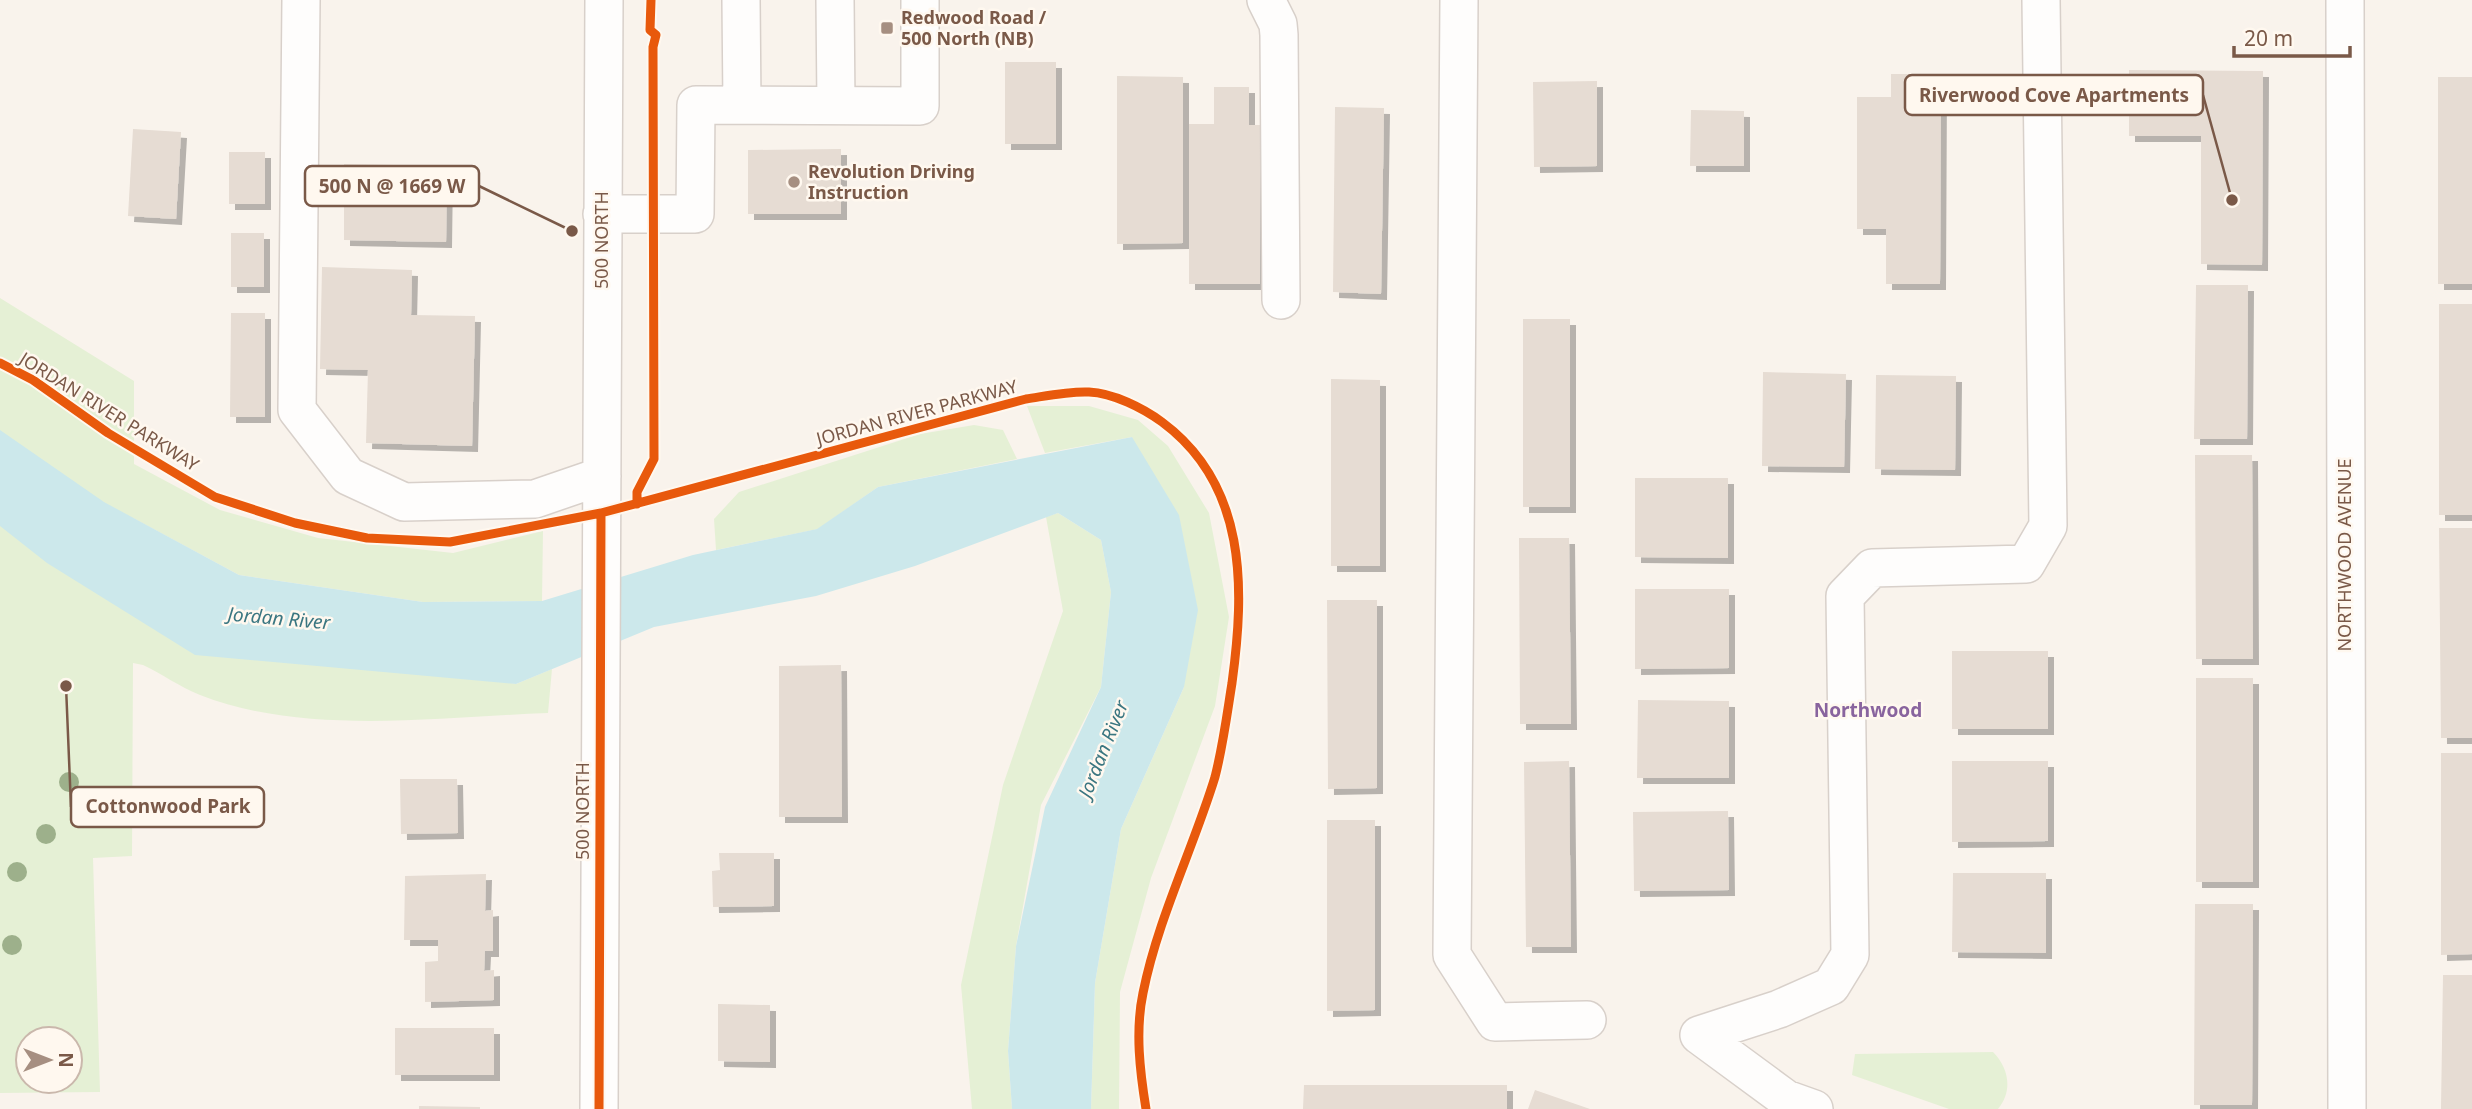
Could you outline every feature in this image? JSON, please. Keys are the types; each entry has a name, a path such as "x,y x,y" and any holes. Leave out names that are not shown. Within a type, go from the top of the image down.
{"street":[{"path":"301,0 297,410 348,476 404,502 536,499 602,476"},
{"name":"500 NORTH","path":"599,1109 604,0"},
{"path":"741,0 742,105"},
{"path":"835,0 836,105"},
{"path":"602,214 695,214 695,105 919,106 920,0"},
{"path":"1266,0 1278,24 1279,35 1281,300"},
{"path":"1459,0 1452,956 1495,1022 1587,1020"},
{"path":"1795,1106 1699,1035 1779,1009 1832,986 1850,955 1845,596 1872,568 2026,564 2048,526 2041,0"},
{"name":"NORTHWOOD AVENUE","path":"2345,0 2347,1109"}],"green space":[{"path":"0,298 134,381 134,464 220,510 318,538 453,553 543,531 542,601 423,602 239,575 133,518 133,616 516,684 552,669 548,713 372,721 283,716 240,708 200,695 143,665 133,663 132,856 93,858 100,1092 84,1092 84,1025 14,1025 14,1093 0,1093"},
{"path":"1027,406 1089,406 1138,420 1168,446 1209,513 1229,617 1215,706 1151,878 1120,992 1119,1109 1091,1109 1095,983 1121,829 1184,687 1132,437 1045,453"},
{"path":"974,425 1003,430 1017,459 878,487 818,529 716,550 714,519 739,492 920,434"},
{"path":"1058,513 1101,540 1111,592 1101,687 1041,805 1016,946 1008,1051 1012,1109 972,1109 961,985 1003,785 1063,611 1046,517"},
{"path":"1993,1052 2003,1065 2007,1080 2006,1095 1998,1109 1949,1109 1852,1075 1855,1054"}],"water":[{"name":"Jordan River","path":"0,430 104,502 239,575 423,602 542,601 693,555 817,529 878,487 1132,437 1179,515 1198,610 1184,687 1121,829 1095,983 1091,1109 1012,1109 1008,1051 1016,946 1045,807 1101,687 1111,592 1101,540 1058,513 915,566 816,596 654,627 516,684 195,655 47,563 0,526"}],"building":[{"path":"1005,62 1056,62 1056,144 1005,144"},
{"path":"2129,70 2263,71 2262,265 2201,264 2201,136 2129,136"},
{"path":"1891,74 1941,74 1940,284 1886,284 1886,229 1857,229 1857,97 1891,97"},
{"path":"1117,76 1183,77 1183,243 1117,244"},
{"path":"2438,77 2472,77 2472,284 2438,284"},
{"path":"1597,81 1597,166 1534,167 1533,82"},
{"path":"1214,87 1249,87 1249,125 1260,125 1260,284 1189,284 1189,124 1214,124"},
{"path":"1335,107 1384,108 1381,294 1333,292"},
{"path":"1691,110 1744,111 1744,166 1690,166"},
{"path":"133,129 181,132 176,219 128,216"},
{"name":"Revolution Driving Instruction","path":"841,149 841,214 748,214 748,150"},
{"path":"229,152 265,152 265,204 229,204"},
{"path":"344,164 447,166 446,242 344,240"},
{"path":"231,233 264,233 264,287 231,287"},
{"path":"322,267 412,270 411,315 475,316 472,446 366,443 368,370 320,369"},
{"path":"2196,285 2248,285 2247,439 2194,439"},
{"path":"2439,304 2472,304 2472,515 2439,515"},
{"path":"231,313 265,313 265,417 230,417"},
{"path":"1523,319 1570,319 1570,507 1523,507"},
{"path":"1763,372 1846,374 1844,467 1762,466"},
{"path":"1876,375 1956,376 1955,470 1875,469"},
{"path":"1331,379 1380,380 1380,566 1331,566"},
{"path":"2195,455 2252,455 2253,659 2196,659"},
{"path":"1635,478 1728,478 1728,558 1635,557"},
{"path":"2439,528 2472,528 2472,738 2441,738"},
{"path":"1519,538 1569,538 1571,724 1520,724"},
{"path":"1635,589 1729,589 1729,668 1635,669"},
{"path":"1327,600 1377,600 1377,788 1328,789"},
{"path":"1952,651 2048,651 2048,729 1952,729"},
{"path":"841,665 842,817 779,817 779,666"},
{"path":"2196,678 2253,678 2253,882 2196,882"},
{"path":"1638,700 1729,701 1729,778 1637,778"},
{"path":"2441,753 2472,753 2472,954 2441,955"},
{"path":"1569,761 1571,947 1526,947 1524,762"},
{"path":"1952,761 2048,761 2048,841 1952,842"},
{"path":"400,779 457,779 458,833 401,834"},
{"path":"1728,811 1729,890 1634,891 1633,812"},
{"path":"1327,820 1375,820 1375,1010 1327,1011"},
{"path":"719,853 774,853 774,906 713,907 712,871 720,870"},
{"path":"1953,873 2046,873 2046,953 1952,952"},
{"path":"486,874 485,911 493,910 493,951 485,951 484,971 494,970 494,1000 425,1002 425,962 438,961 438,940 404,940 405,876"},
{"path":"2195,904 2253,904 2252,1105 2194,1105"},
{"path":"2443,975 2472,975 2472,1109 2441,1109"},
{"path":"718,1004 770,1005 770,1062 718,1061"},
{"path":"395,1028 494,1028 494,1075 395,1075"},
{"path":"1304,1085 1507,1085 1507,1109 1303,1109"},
{"path":"1535,1090 1590,1109 1528,1109"},
{"path":"419,1106 480,1107 480,1109 419,1109"}],"cycle path":[{"path":"637,504 637,492 654,459 653,47 656,35 650,30 651,0"},
{"name":"JORDAN RIVER PARKWAY","path":"0,363 33,380 108,433 215,497 295,523 367,538 450,542 601,513 1026,399 1074,392 1098,393 1127,402 1162,422 1190,447 1211,476 1225,507 1234,540 1238,611 1232,683 1215,777 1157,938 1143,993 1139,1037 1146,1109"},
{"path":"599,1109 601,513"}],"place":[{"name":"Redwood Road / 500 North (NB)","path":"887,28"},
{"name":"Revolution Driving Instruction","path":"794,182"},
{"name":"Riverwood Cove Apartments","path":"2232,200"},
{"name":"500 N @ 1669 W","path":"572,231"},
{"name":"Cottonwood Park","path":"66,686"}],"district":[{"name":"Northwood","path":"1868,710"}]}
